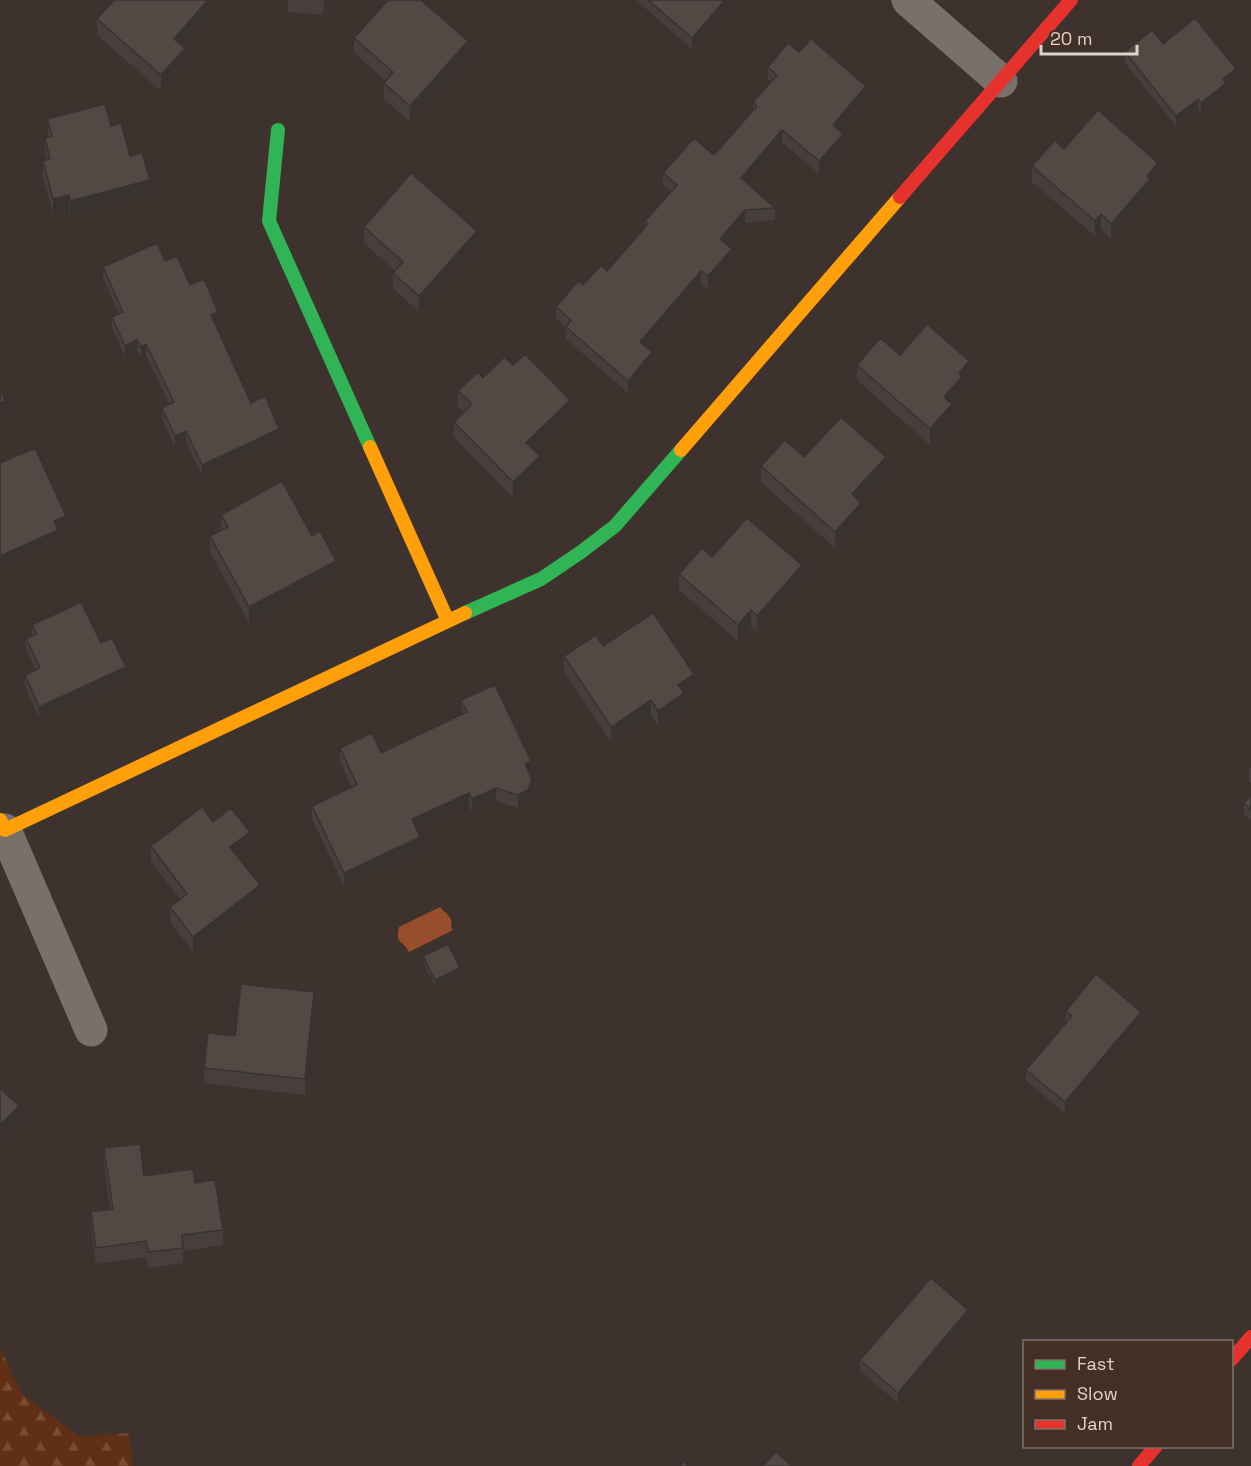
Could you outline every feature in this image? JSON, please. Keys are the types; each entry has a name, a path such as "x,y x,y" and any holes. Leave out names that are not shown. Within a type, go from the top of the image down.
{"street":[{"path":"908,0 1001,81"},
{"path":"91,1030 3,825 47,809 541,579 615,526 1071,0"},
{"path":"278,130 269,221 448,621"},
{"path":"1233,1358 1251,1337"},
{"path":"1139,1466 1154,1448"}],"green space":[{"path":"0,1347 21,1393 80,1437 129,1433 133,1466 0,1466"}],"shaded area":[{"path":"440,907 450,918 453,930 409,952 399,940 399,927"}],"building":[{"path":"114,0 207,1 174,39 185,48 161,75 97,19"},
{"path":"388,0 421,0 468,41 410,106 384,83 393,72 354,38"},
{"path":"648,0 725,0 692,38"},
{"path":"1195,18 1236,69 1223,79 1226,83 1201,103 1198,99 1176,116 1125,52 1152,30 1163,44"},
{"path":"811,39 866,86 833,125 843,134 819,161 782,130 741,178 775,208 745,210 720,239 732,249 708,276 701,271 640,342 652,352 628,381 566,327 571,320 556,307 578,281 583,285 601,265 607,271 648,224 645,221 677,185 663,173 694,138 714,155 757,106 753,102 777,75 768,67 788,43 799,52"},
{"path":"105,104 111,126 121,123 130,156 142,153 150,180 70,201 69,195 53,199 43,161 50,159 45,138 52,136 47,119"},
{"path":"1098,110 1158,163 1147,176 1150,179 1111,224 1101,214 1095,221 1032,166 1055,140 1064,149"},
{"path":"411,173 477,231 419,296 393,273 403,262 364,227"},
{"path":"157,243 165,261 177,256 190,285 204,279 218,312 211,315 251,403 265,396 279,429 202,465 186,431 175,436 162,408 174,402 146,344 141,347 137,340 125,346 112,317 123,312 103,267"},
{"path":"927,324 969,361 959,373 962,377 944,397 952,404 930,429 857,365 880,338 900,355"},
{"path":"525,354 570,400 526,443 540,456 513,482 454,422 472,404 458,391 478,372 483,378 504,357 513,365"},
{"path":"0,390 5,401 0,403"},
{"path":"841,417 886,457 852,494 861,503 835,532 761,466 785,440 804,457"},
{"path":"35,448 66,516 54,521 58,530 0,556 0,463"},
{"path":"282,481 312,536 320,531 336,561 249,607 210,536 228,527 221,515"},
{"path":"747,518 802,565 757,616 751,610 738,625 679,574 702,548 712,557"},
{"path":"81,602 101,643 112,638 126,667 39,707 25,675 40,668 26,638 37,634 32,625"},
{"path":"653,613 694,674 678,685 684,693 658,711 651,700 611,727 564,656 596,635 603,646"},
{"path":"495,685 531,761 525,764 532,779 528,790 518,795 496,788 472,799 469,793 412,819 420,837 344,873 312,806 357,785 340,748 372,733 381,753 467,712 461,700"},
{"path":"1251,795 1251,810 1244,803"},
{"path":"202,807 213,822 231,808 250,832 230,847 260,885 193,937 170,907 187,894 151,846"},
{"path":"448,944 460,968 435,980 423,956"},
{"path":"1096,974 1141,1012 1065,1102 1026,1070 1072,1016 1066,1011"},
{"path":"241,984 314,992 305,1079 204,1068 208,1033 235,1036"},
{"path":"0,1088 19,1106 0,1125"},
{"path":"140,1144 144,1176 193,1169 195,1183 215,1180 223,1230 182,1235 183,1248 148,1252 146,1241 96,1248 91,1212 113,1209 104,1148"},
{"path":"931,1278 968,1310 898,1393 860,1360"},
{"path":"776,1452 792,1466 763,1466"}],"traffic: fast":[{"path":"278,130 269,221 370,447"},
{"path":"465,613 541,579 581,552 615,526 681,450"}],"traffic: slow":[{"path":"681,450 900,197"},
{"path":"370,447 448,621"},
{"path":"0,820 5,830 465,613"}],"traffic: jam":[{"path":"900,197 1071,0"},
{"path":"1233,1358 1251,1337"},
{"path":"1139,1466 1154,1448"}]}
